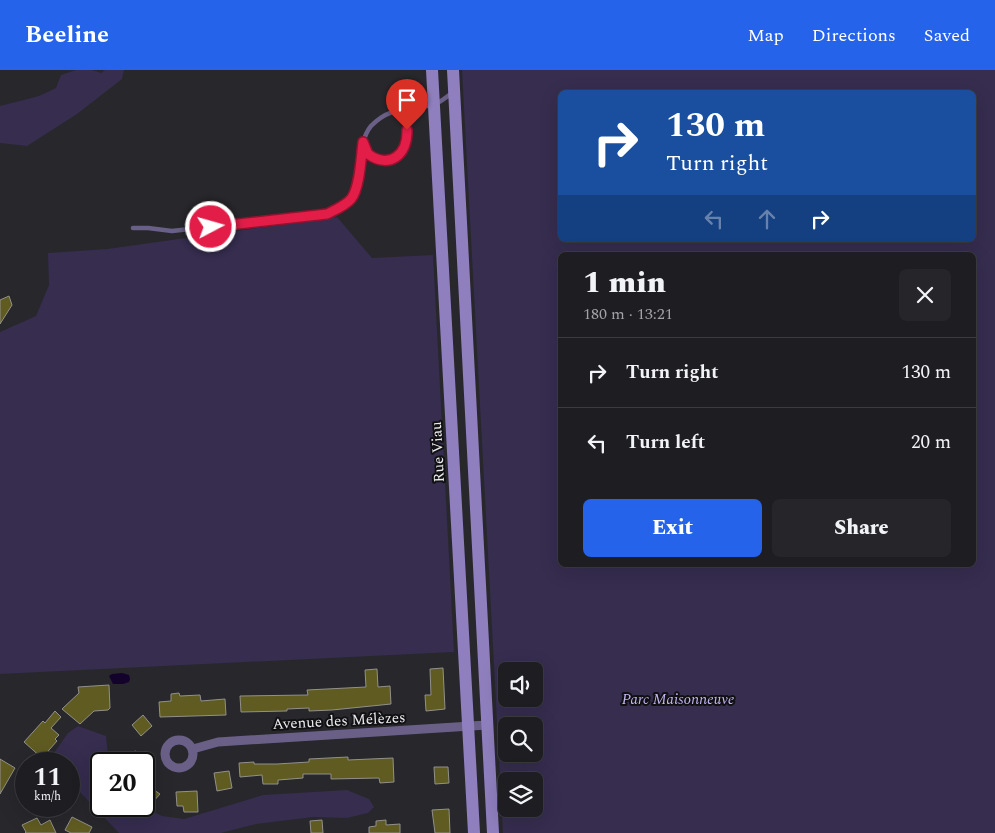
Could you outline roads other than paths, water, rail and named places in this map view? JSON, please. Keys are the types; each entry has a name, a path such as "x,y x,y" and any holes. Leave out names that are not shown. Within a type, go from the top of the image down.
{"main road":[{"name":"Rue Viau","path":"432,70 474,833"},
{"path":"453,70 493,833"}],"street":[{"name":"Avenue des Mélèzes","path":"192,749 218,742 487,725"}],"lane":[{"path":"134,228 172,231 327,214 345,205 352,198 357,183 363,142 370,127 391,112 408,107 434,105 454,92"},
{"path":"363,142 368,154 375,159 388,161 397,156 403,151 407,141 408,107"}],"park label":[{"name":"Parc Maisonneuve","path":"678,699"}]}
